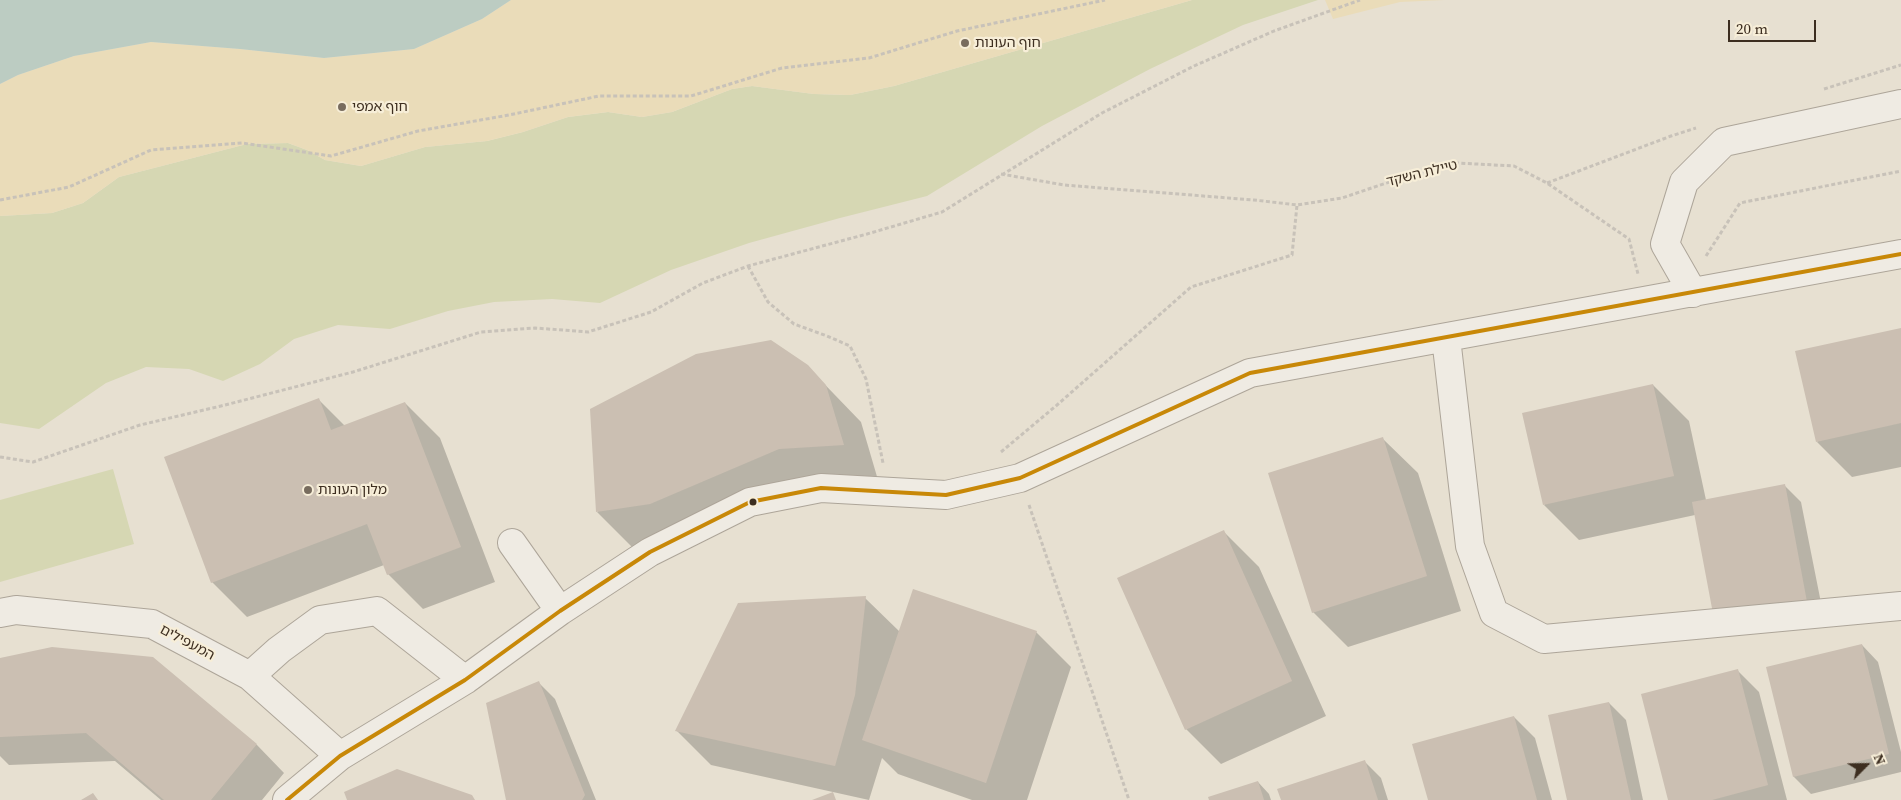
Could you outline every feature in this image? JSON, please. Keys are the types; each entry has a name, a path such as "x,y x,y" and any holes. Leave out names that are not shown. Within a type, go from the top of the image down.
{"street":[{"path":"1687,283 1664,244 1684,182 1724,142 1901,104"},
{"path":"287,800 340,756 465,680 560,611 650,552 750,502 821,488 946,495 1020,478 1250,373 1446,338 1687,283 1901,254"},
{"path":"1446,338 1470,546 1494,613 1544,639 1901,606"},
{"path":"512,543 560,611"},
{"name":"המעפילים","path":"0,613 16,610 152,624 250,676 340,756"},
{"path":"250,676 278,650 320,620 377,610 465,680"}],"path":[{"path":"0,200 69,187 151,150 242,143 331,156 418,132 599,96 691,96 782,68 869,58 957,31 1105,0"},
{"path":"0,456 33,462 140,425 353,372 481,332 535,328 588,332 651,312 703,284 748,266 942,212 1000,174 1102,113 1194,66 1274,31 1360,0"},
{"name":"טיילת השקד","path":"1000,174 1064,186 1297,205 1342,198 1401,178 1457,163 1514,166 1547,183 1629,239 1638,275"},
{"path":"1687,283 1740,203 1901,171"},
{"path":"1000,452 1065,398 1191,287 1292,255 1297,205"},
{"path":"748,266 768,302 794,324 850,346 866,379 884,469"},
{"path":"1020,478 1129,800"}],"green space":[{"path":"1192,0 1318,0 1243,25 1150,69 1042,126 927,196 749,243 671,270 600,303 552,299 494,302 448,311 390,329 338,325 294,339 260,364 223,381 189,369 146,367 106,383 39,429 0,423 0,216 52,213 83,203 119,177 247,144 288,143 307,150 325,160 361,166 425,147 487,141 523,132 568,117 608,112 642,117 672,112 732,89 752,86 814,94 850,95 894,86"},
{"path":"113,469 134,544 0,582 0,500"}],"sand":[{"name":"חוף אמפי","path":"511,0 1192,0 894,86 850,95 814,94 752,86 732,89 672,112 642,117 608,112 568,117 523,132 487,141 425,147 361,166 325,160 307,150 288,143 247,144 119,177 83,203 52,213 0,216 0,84 18,75 74,56 151,42 324,58 414,49 482,19"},
{"path":"1325,0 1445,0 1400,2 1333,19"}],"shaded area":[{"path":"0,0 511,0 482,19 414,49 324,58 151,42 74,56 18,75 0,84"}],"building":[{"path":"1901,328 1901,423 1816,442 1795,351"},
{"path":"771,340 808,365 826,385 844,445 779,449 650,504 596,512 590,409 696,354"},
{"path":"1653,384 1674,476 1543,505 1522,413"},
{"name":"מלון העונות","path":"319,398 331,430 405,402 461,547 387,575 367,524 211,583 164,457"},
{"path":"1383,437 1427,576 1312,613 1268,473"},
{"path":"1785,484 1807,602 1714,619 1692,502"},
{"path":"1224,530 1292,681 1185,730 1117,578"},
{"path":"913,589 1037,631 986,783 862,740"},
{"path":"866,596 855,695 835,766 675,731 738,603"},
{"path":"1862,644 1889,754 1793,777 1766,667"},
{"path":"52,647 153,657 257,744 211,800 164,800 86,733 0,737 0,658"},
{"path":"1738,669 1768,785 1712,800 1668,800 1641,694"},
{"path":"539,681 585,795 582,800 506,800 486,703"},
{"path":"1609,702 1631,800 1567,800 1548,715"},
{"path":"1514,716 1537,800 1428,800 1412,744"},
{"path":"1365,760 1378,800 1281,800 1277,789"},
{"path":"397,769 472,795 475,800 347,800 344,792"},
{"path":"1258,781 1264,800 1209,800 1208,797"},
{"path":"833,792 836,800 812,800"},
{"path":"93,793 98,800 81,800"}],"transit line":[{"path":"287,800 340,756 465,680 560,611 650,552 750,502 821,488 946,495 1020,478 1250,373 1901,254"}],"place":[{"name":"חוף העונות","path":"965,43"},
{"name":"חוף אמפי","path":"342,107"},
{"name":"מלון העונות","path":"308,490"}]}
